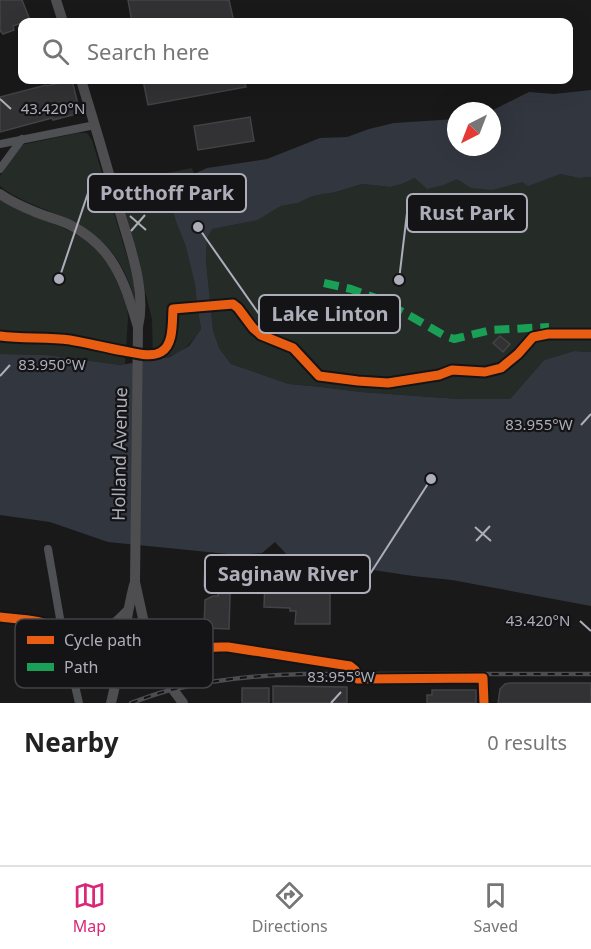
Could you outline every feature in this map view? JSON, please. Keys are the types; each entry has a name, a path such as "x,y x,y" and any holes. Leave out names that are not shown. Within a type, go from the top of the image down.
{"main road":[{"path":"56,0 62,18"},
{"path":"82,84 135,266 141,299 138,327"},
{"path":"0,194 32,211 68,224 102,249 116,266 128,292 138,327"},
{"name":"Holland Avenue","path":"135,582 138,327"},
{"path":"126,619 135,582"},
{"path":"135,582 143,619"},
{"path":"111,703 115,688"},
{"path":"172,688 183,703"}],"street":[{"path":"0,144 95,125"},
{"path":"0,169 22,139"},
{"path":"48,549 60,619"},
{"path":"118,619 128,609"},
{"path":"0,617 19,619"},
{"path":"213,647 228,647 350,666 355,670 358,679 483,678 484,701"},
{"path":"76,688 79,703"}],"shaded area":[{"path":"591,90 591,177 579,178 560,174 528,186 522,182 492,190 471,188 457,179 427,189 415,178 390,187 362,184 281,206 258,220 212,229 207,238 206,261 213,330 219,348 231,364 289,384 459,399 510,399 544,360 574,351 591,352 591,606 452,580 360,568 319,569 289,557 275,542 262,553 238,555 108,542 50,522 0,515 0,354 47,355 120,365 170,357 189,346 201,329 195,285 186,247 170,202 179,186 194,174 207,168 267,159 320,138 347,137 394,123 447,120 447,156 501,156 501,106 529,92 554,94"},
{"path":"87,133 92,140 134,280 135,301 122,268 105,244 94,234 0,186 0,176 21,145"},
{"path":"192,168 194,174 174,193 177,224 186,247 195,285 201,329 181,351 153,360 152,319 118,183"},
{"path":"560,174 579,178 591,177 591,352 574,351 544,360 510,399 459,399 289,384 231,364 219,348 213,330 206,261 207,238 211,229 258,220 281,206 362,184 390,187 415,178 444,185 457,178 471,188"},
{"path":"0,199 72,232 90,243 110,266 127,306 125,364 47,355 0,354"}],"building":[{"path":"0,0 22,0 29,18 18,18 18,24 13,26 14,30 3,34 0,32"},
{"path":"128,0 229,0 233,18 131,18"},
{"path":"73,84 80,113 0,132 0,97 47,86"},
{"path":"144,84 245,84 246,87 148,105"},
{"path":"250,117 254,141 198,150 194,126"},
{"path":"500,336 510,344 503,352 493,343"},
{"path":"205,564 231,565 229,629 213,628 213,619 204,619 205,600 218,596 218,587 204,586"},
{"path":"265,579 301,579 301,588 330,589 330,624 295,624 296,611 290,611 290,608 264,607"},
{"path":"510,683 591,683 591,703 498,703 500,689"},
{"path":"273,686 347,687 347,703 273,703"},
{"path":"242,688 269,688 269,703 242,703"},
{"path":"432,690 476,690 476,703 427,703 427,695 432,695"}],"railway":[{"path":"213,682 271,675 304,674 591,674"},
{"path":"131,703 182,688"}],"marked path":[{"path":"324,283 376,298 454,339 491,330 549,327"}],"cycle path":[{"path":"0,336 70,340 153,355 161,352 168,344 172,333 173,309 233,304 261,335 293,348 319,376 388,383 439,375 452,370 485,372 501,368 533,337 548,334 591,334"},
{"path":"0,617 16,619"},
{"path":"213,647 228,647 350,666 355,670 358,679 483,678 484,703"}],"place":[{"name":"Lake Linton","path":"198,227"},
{"name":"Potthoff Park","path":"59,279"},
{"name":"Rust Park","path":"399,280"},
{"name":"Saginaw River","path":"431,479"}]}
